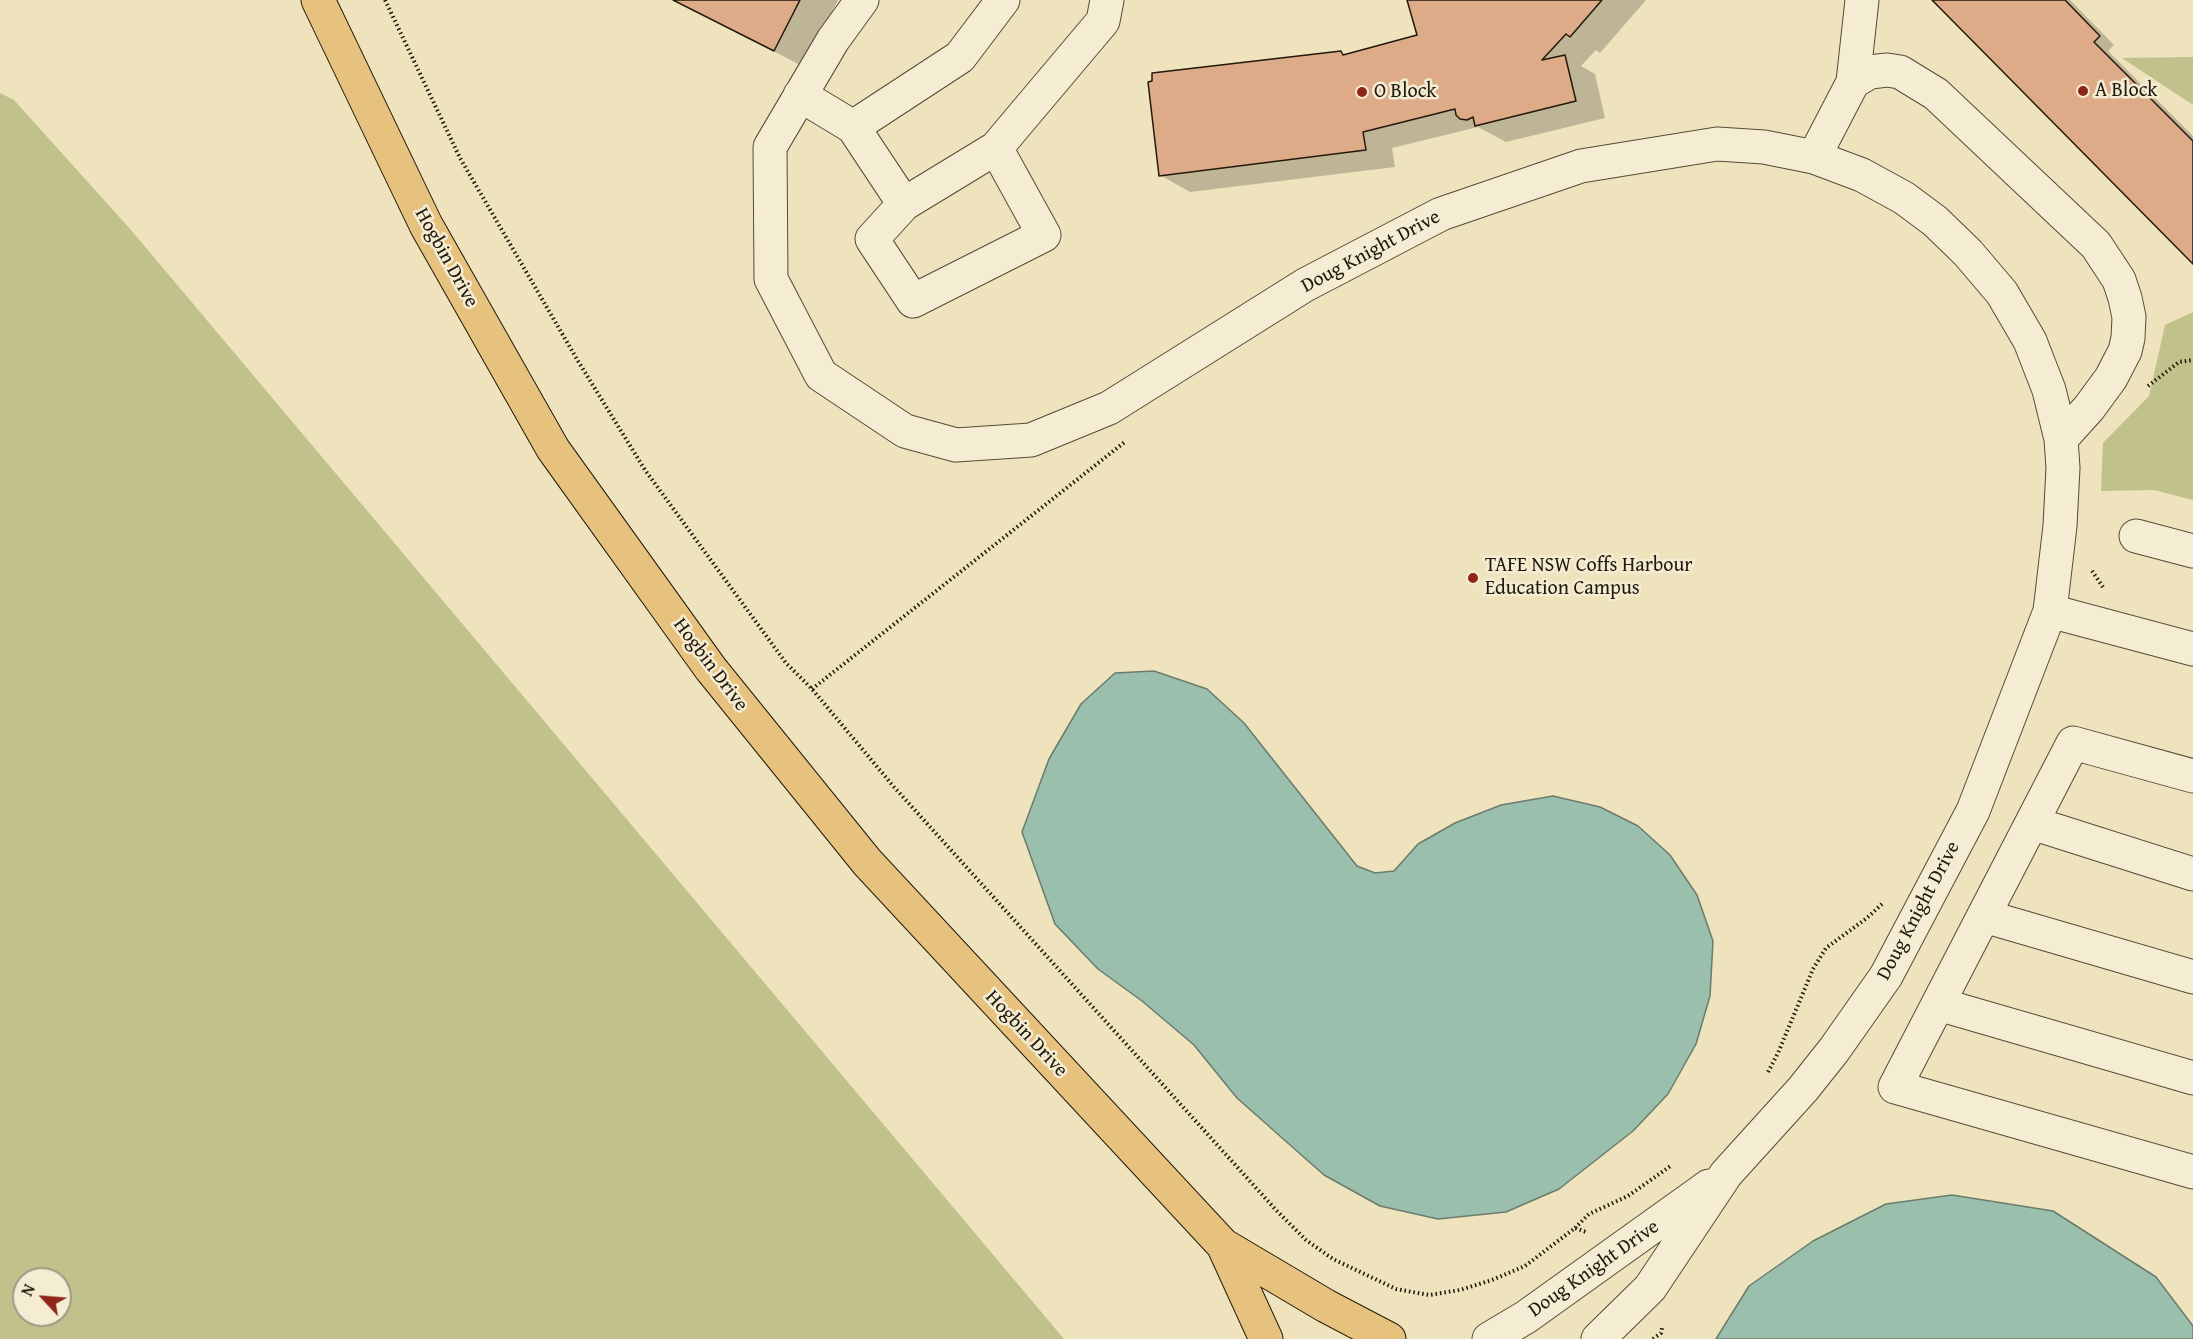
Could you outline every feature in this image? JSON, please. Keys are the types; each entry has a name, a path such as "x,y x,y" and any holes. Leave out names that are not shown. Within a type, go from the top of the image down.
{"main road":[{"name":"Hogbin Drive","path":"318,0 426,225 553,449 711,669 867,862 1223,1245 1326,1306 1389,1339"},
{"name":"Hogbin Drive","path":"1223,1245 1266,1339"}],"street":[{"name":"Doug Knight Drive","path":"862,0 833,40 770,147 771,279 821,375 905,431 956,445 1031,440 1109,408 1305,285 1441,214 1581,166 1717,144 1764,147 1814,157 1862,175 1904,198 1935,221 1968,253 2002,294 2030,341 2049,390 2061,440 2062,502 2050,611 1973,811 1886,976 1828,1058 1726,1174 1650,1288 1598,1339"},
{"path":"853,127 960,57 1003,0"},
{"path":"996,148 1044,235 914,301 872,239 904,204 996,148 1103,21 1107,0"},
{"path":"1814,157 1853,82 1862,0"},
{"path":"1853,82 1870,72 1887,70 1900,72 1936,94 2096,245 2109,262 2119,280 2125,298 2129,317 2127,345 2112,378 2061,440"},
{"path":"800,95 853,127 904,204"},
{"path":"2136,537 2193,551"},
{"path":"2050,611 2193,649"},
{"path":"2193,777 2073,743 1895,1087 2193,1172"},
{"path":"2032,823 2193,874"},
{"path":"1984,916 2193,977"},
{"path":"1938,1004 2193,1078"},
{"name":"Doug Knight Drive","path":"1489,1339 1527,1317 1726,1174"}],"path":[{"path":"385,0 460,159 578,361 645,470 786,663 812,689 894,787 1276,1210 1306,1240 1333,1259 1396,1289 1429,1295 1470,1287 1525,1266 1589,1215 1628,1196 1680,1160"},
{"path":"2146,387 2179,362 2193,360"},
{"path":"812,689 1127,441"},
{"path":"2093,561 2092,573 2109,596"},
{"path":"1762,1081 1778,1053 1813,969 1826,948 1867,918 1883,902"},
{"path":"1575,1228 1593,1234 1615,1255"},
{"path":"1650,1288 1663,1300 1668,1313 1661,1333 1653,1339"}],"shaded area":[{"path":"2193,57 2193,105 2122,58"},
{"path":"0,93 14,100 131,230 1064,1339 0,1339"},
{"path":"2193,312 2193,500 2154,490 2101,491 2103,443 2149,396 2165,325"},
{"path":"1154,671 1207,689 1244,723 1357,866 1375,873 1394,871 1418,844 1455,823 1501,805 1553,796 1600,807 1638,826 1670,855 1697,895 1713,941 1710,996 1696,1044 1668,1094 1633,1131 1559,1189 1506,1212 1438,1219 1380,1206 1324,1175 1237,1098 1194,1045 1142,1001 1098,969 1055,924 1022,832 1049,759 1081,704 1115,673"},
{"path":"1952,1195 2053,1211 2156,1277 2193,1326 2193,1339 1716,1339 1749,1286 1813,1241 1886,1204"}],"building":[{"path":"673,0 800,0 774,51"},
{"name":"O Block","path":"1407,0 1602,0 1570,37 1566,34 1542,60 1565,55 1576,101 1475,126 1473,117 1467,120 1460,119 1455,109 1363,132 1366,150 1159,176 1148,82 1152,81 1152,73 1341,51 1343,55 1417,35"},
{"name":"A Block","path":"1932,0 2065,0 2100,36 2094,42 2193,141 2193,264"}],"place":[{"name":"A Block","path":"2083,91"},
{"name":"O Block","path":"1362,92"},
{"name":"TAFE NSW Coffs Harbour Education Campus","path":"1473,578"}]}
